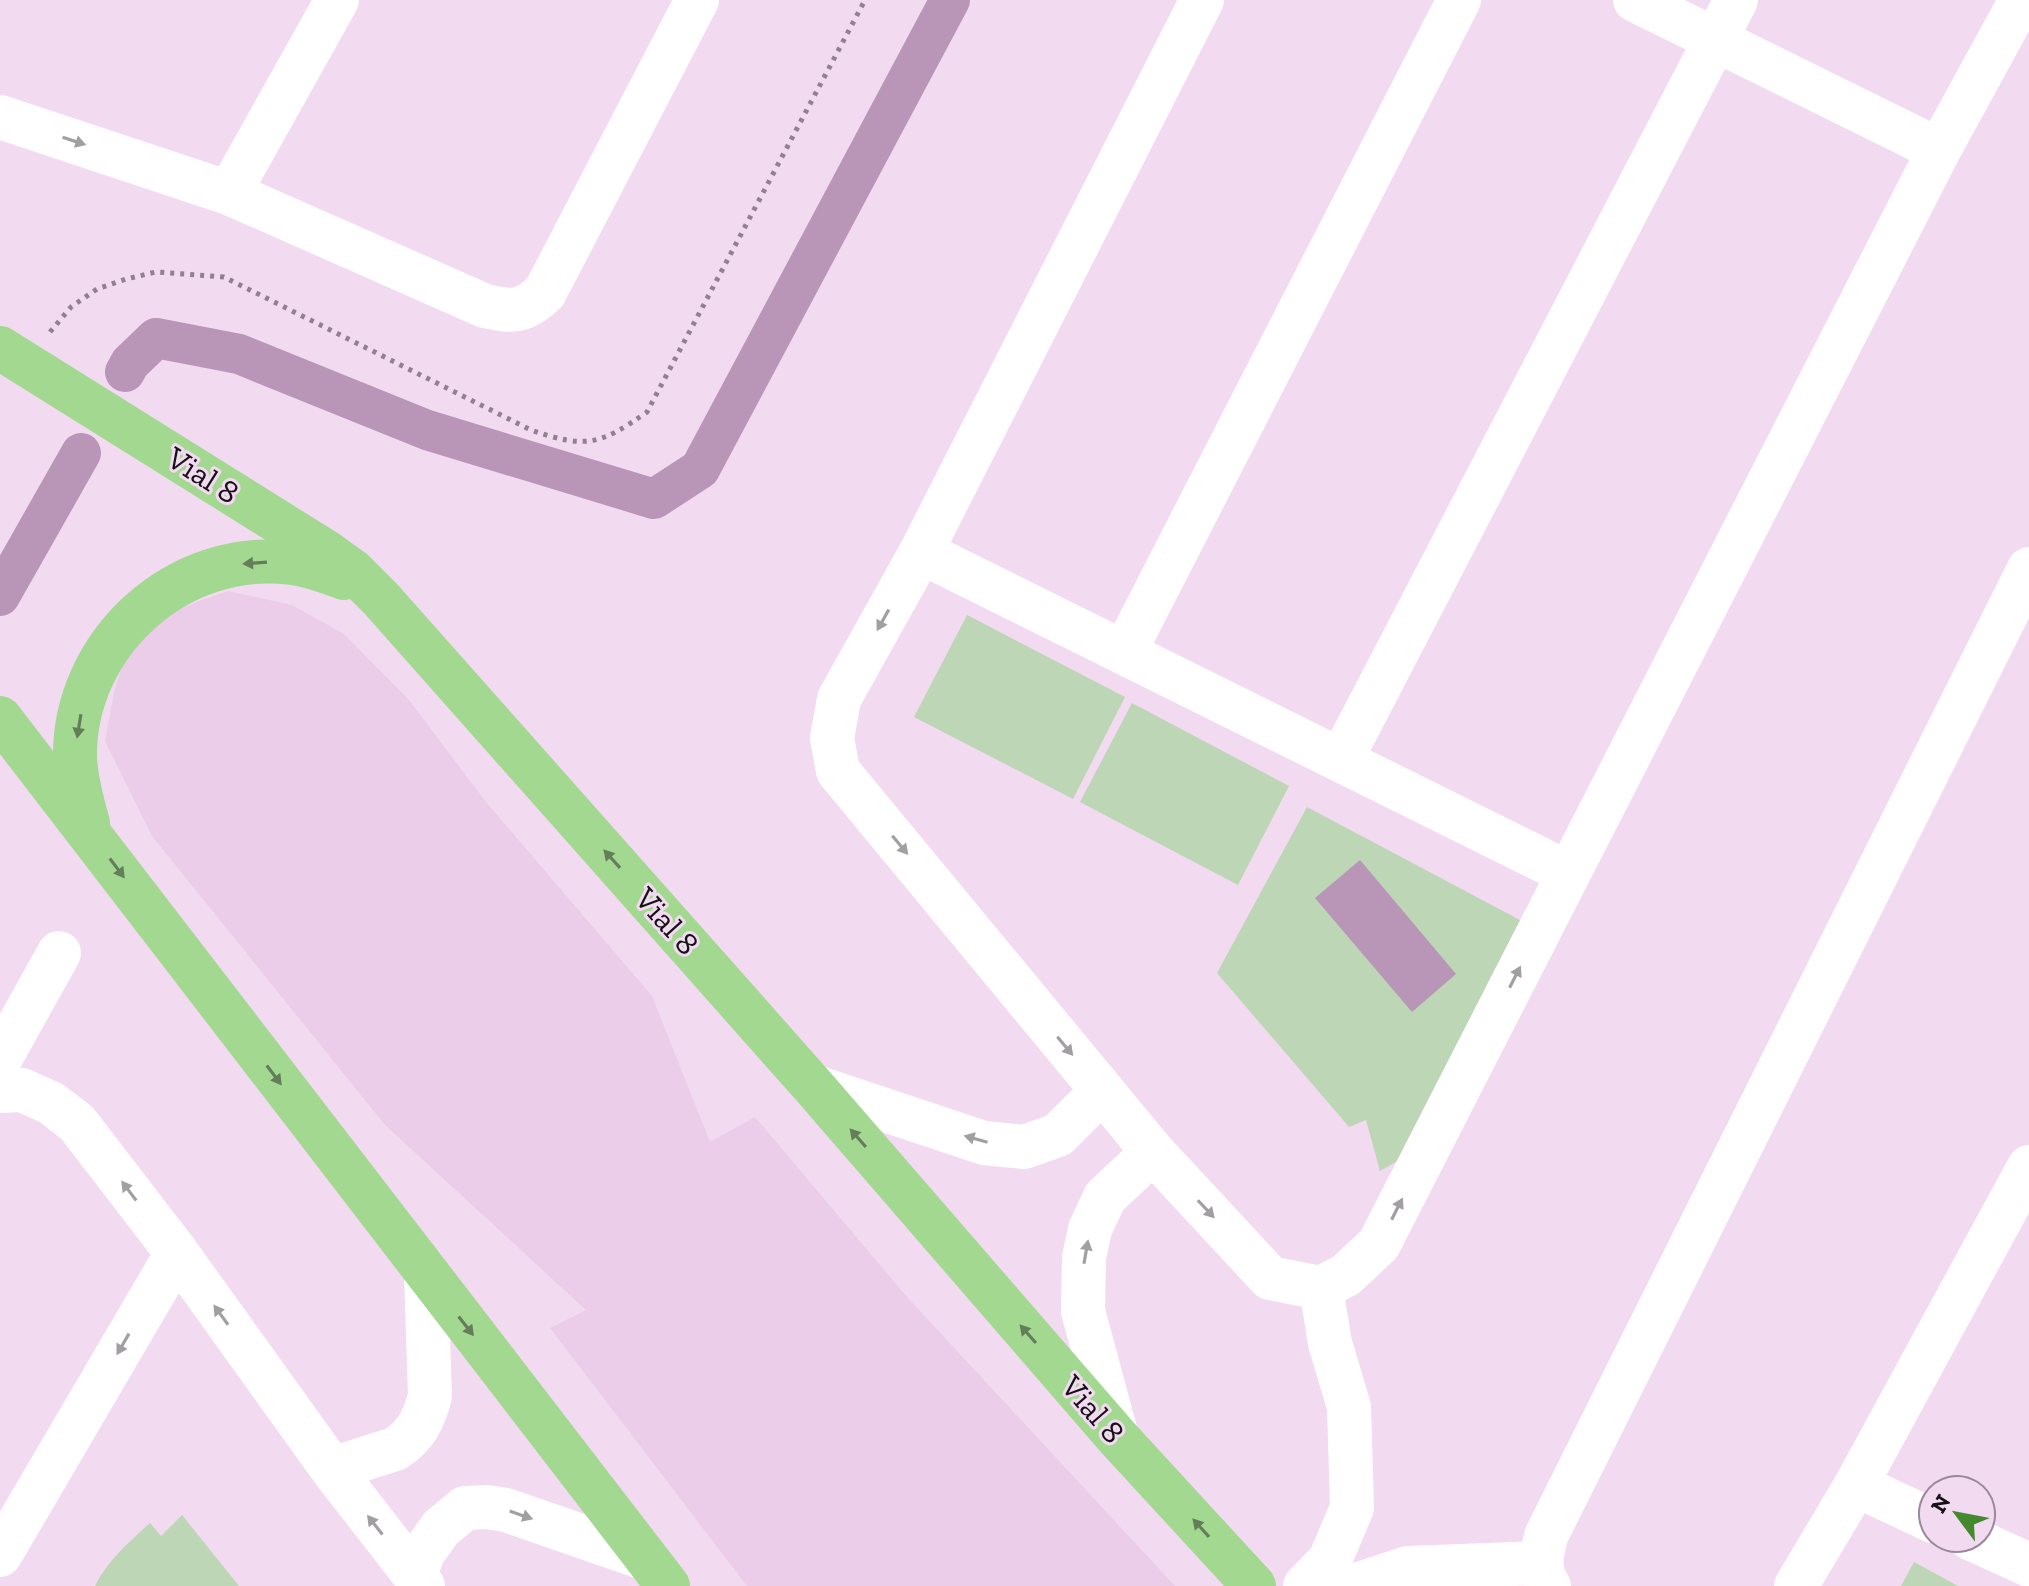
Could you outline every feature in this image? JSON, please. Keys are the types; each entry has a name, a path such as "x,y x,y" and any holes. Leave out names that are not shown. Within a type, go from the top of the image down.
{"main road":[{"name":"Vial 8","path":"0,348 353,571 813,1086 1117,1437 1254,1586"},
{"path":"91,834 78,790 75,757 78,725 86,692 99,662 117,635 139,611 165,591 194,576 226,566 258,562 291,563 323,570 353,582 381,599"},
{"path":"0,718 658,1572"}],"street":[{"path":"229,193 337,0"},
{"path":"0,117 229,193 485,306 519,310 532,305 545,292 697,0"},
{"path":"1202,0 921,552 839,699 832,738 838,771 1153,1152 1270,1278 1321,1288 1346,1275 1379,1244 1939,150 2021,0"},
{"path":"1124,653 1459,0"},
{"path":"1635,0 1939,150"},
{"path":"1341,760 1736,0"},
{"path":"921,552 1568,873"},
{"path":"1353,1586 1408,1568 1544,1575 1546,1536 2029,569"},
{"path":"0,1059 59,953"},
{"path":"813,1086 984,1143 1024,1147 1058,1135 1102,1091"},
{"path":"0,1091 22,1090 51,1103 77,1123 177,1253 332,1469 419,1581"},
{"path":"1117,1437 1083,1311 1084,1258 1090,1229 1105,1197 1153,1152"},
{"path":"1796,1586 1856,1485 2029,1167"},
{"path":"0,1555 177,1253"},
{"path":"332,1469 395,1449 419,1428 430,1396 426,1274"},
{"path":"1305,1586 1330,1560 1352,1508 1349,1407 1330,1343 1321,1288"},
{"path":"1856,1485 1917,1514"},
{"path":"419,1581 423,1553 441,1528 465,1508 487,1507 506,1510 658,1572"},
{"path":"1997,1550 2029,1565"}],"shaded area":[{"path":"228,591 292,605 344,634 409,700 486,802 652,996 710,1142 755,1117 907,1297 1175,1586 747,1586 550,1328 586,1310 385,1125 152,836 105,741 114,692 127,648 164,617"},
{"path":"1360,860 1456,974 1412,1012 1315,898"}],"green space":[{"path":"967,615 1125,697 1073,799 914,717"},
{"path":"1132,703 1289,786 1238,885 1080,802"},
{"path":"1307,807 1533,927 1424,1146 1380,1171 1366,1120 1349,1127 1217,973"},
{"path":"182,1515 239,1586 95,1586 113,1560 150,1523 161,1536"},
{"path":"1914,1562 1958,1586 1901,1586"}],"waterway":[{"path":"125,372 156,338 239,354 427,430 654,499 700,469 950,0"},
{"path":"0,596 81,453"}]}
